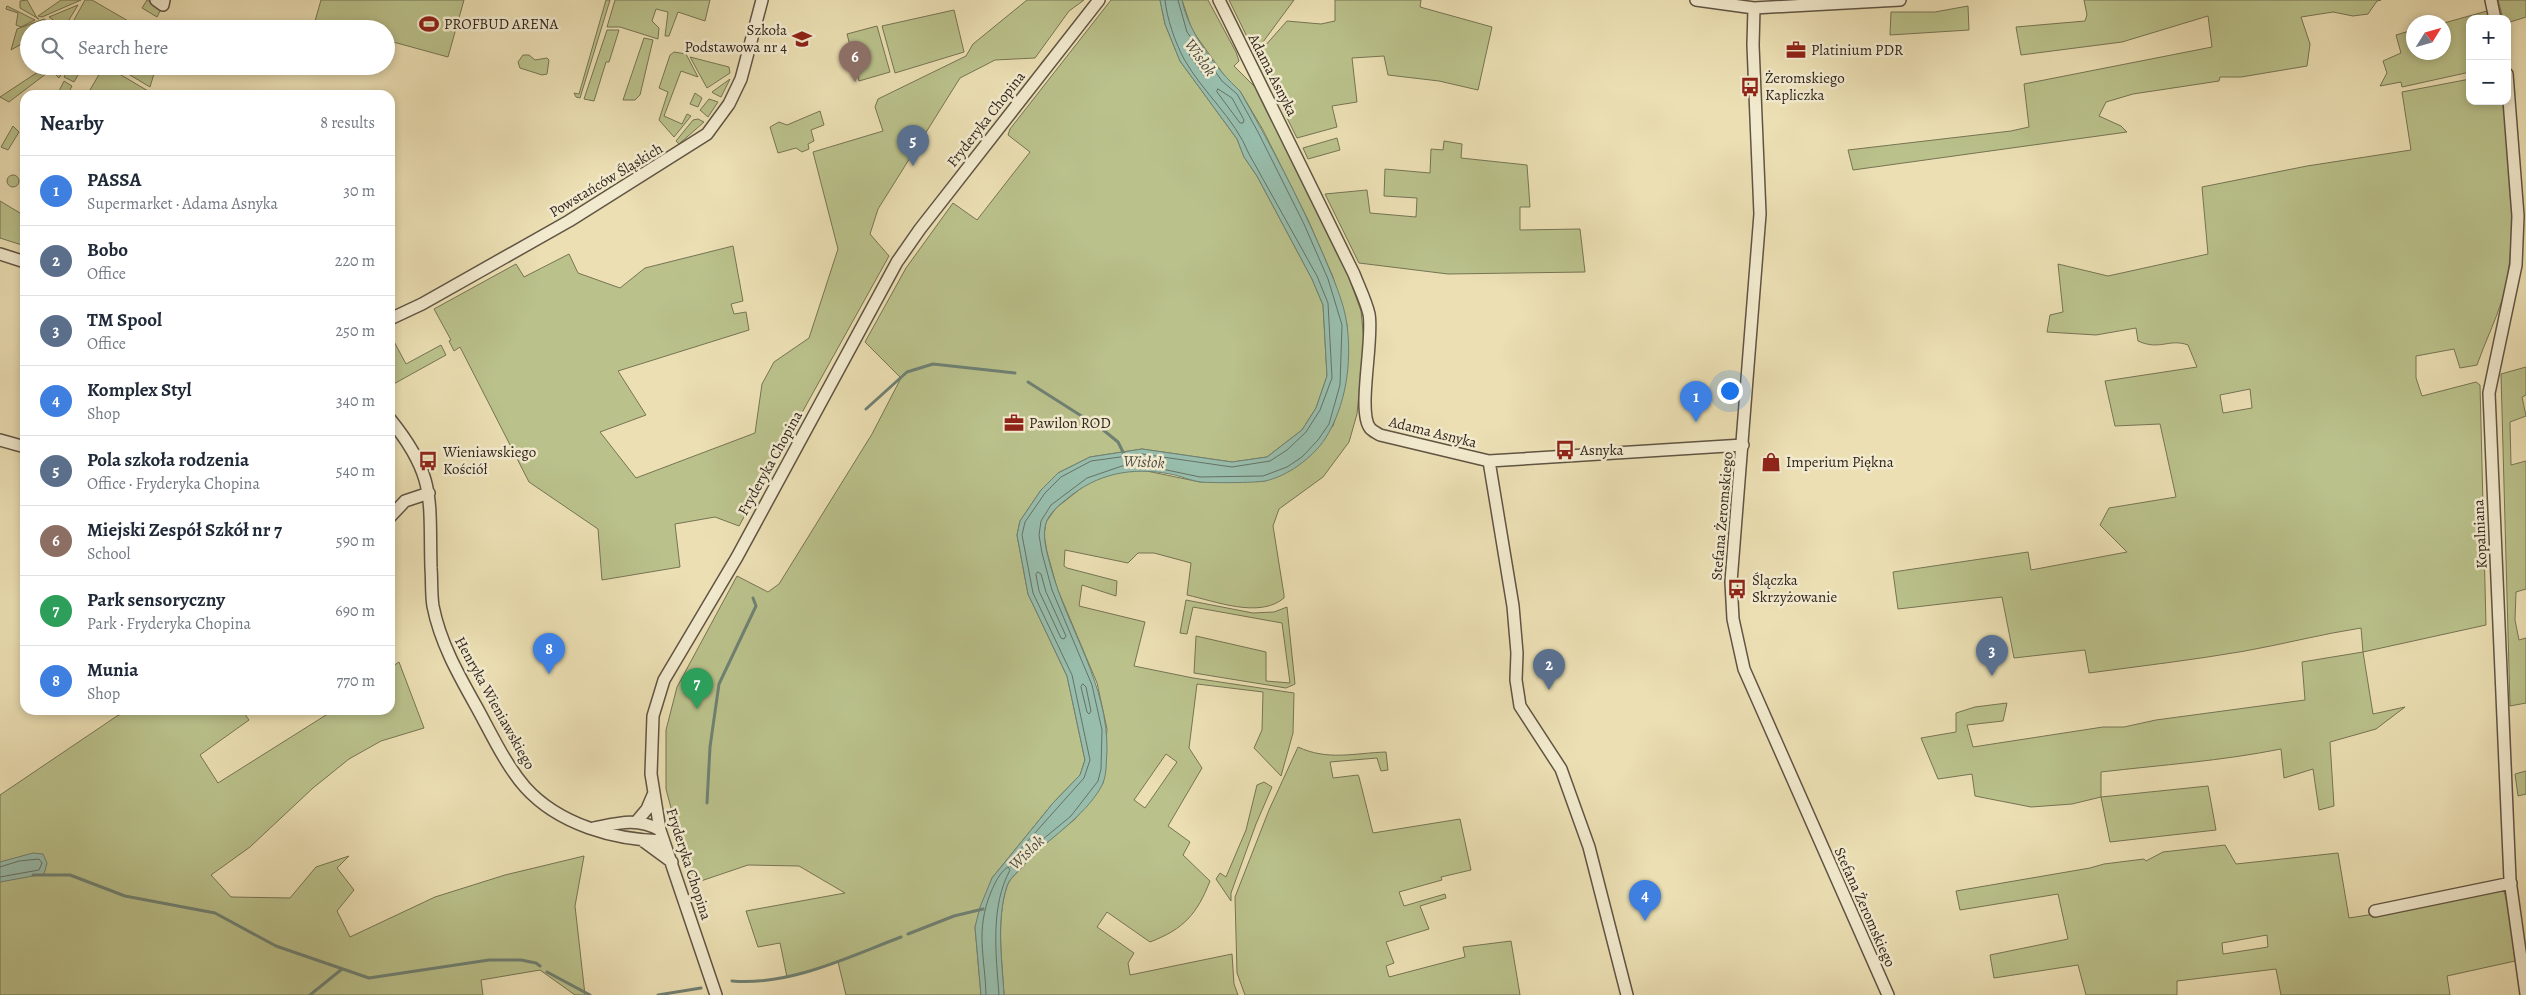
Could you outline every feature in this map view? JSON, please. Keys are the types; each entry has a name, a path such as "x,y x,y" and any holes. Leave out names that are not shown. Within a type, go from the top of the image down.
{"street":[{"name":"Powstańców Śląskich","path":"395,317 422,304 586,211 707,134 729,104 741,79 762,0"},
{"name":"Fryderyka Chopina","path":"716,995 662,835 653,795 651,774 653,716 664,680 736,557 882,290 920,229 1099,0"},
{"name":"Adama Asnyka","path":"1219,0 1354,274 1369,314 1370,354 1365,398 1366,419 1370,428 1388,437 1488,461 1743,445"},
{"path":"1696,0 1754,8 1900,0"},
{"path":"2491,0 2494,15"},
{"name":"Stefana Żeromskiego","path":"1754,8 1753,45 1760,214 1743,445 1734,538 1731,592 1733,619 1744,669 1888,995"},
{"name":"Kopalniana","path":"2509,105 2518,216 2516,265 2488,393 2511,883 2526,994"},
{"path":"0,254 20,260"},
{"name":"Henryka Wieniawskiego","path":"395,426 412,448 423,470 429,493 432,603 438,632 500,749 525,787 550,808 593,829 618,836 642,840 662,835"},
{"path":"0,440 20,446"},
{"path":"1488,461 1513,606 1518,653 1516,680 1520,706 1561,769 1589,848 1627,995"},
{"path":"395,512 405,501 429,493"},
{"path":"636,821 647,809 653,795"},
{"path":"593,829 636,821 648,823 662,835"},
{"path":"642,840 672,862"},
{"path":"2375,911 2511,883"}],"green space":[{"path":"27,0 37,18 20,8 20,1"},
{"path":"61,0 81,0 42,17 38,16"},
{"path":"85,0 92,0 126,20 74,20"},
{"path":"147,0 161,9 157,17 142,8"},
{"path":"321,0 464,0 448,57 395,42 395,20 315,20"},
{"path":"606,0 610,0 580,98 576,97 574,93 579,94"},
{"path":"615,0 710,0 705,21 678,12 669,36 665,36 668,12 656,9 652,21 659,28 658,39 620,27 607,27"},
{"path":"1027,0 1084,0 1069,11 1035,58 995,60 960,78 878,209 870,234 889,256 739,526 715,517 675,524 680,567 602,580 598,529 529,482 460,347 454,351 449,341 451,340 434,309 516,264 524,277 569,254 578,273 620,288 645,268 733,246 743,301 731,304 734,314 746,312 749,330 618,371 646,415 600,432 636,478 755,433 762,384 774,362 809,338 838,249 813,152 883,131 875,107 878,99 966,56 973,44"},
{"path":"1111,0 1160,0 1165,24 1180,61 1237,139 1244,157 1257,176 1312,279 1323,305 1327,376 1316,408 1302,430 1267,457 1232,462 1142,449 1090,457 1058,473 1041,490 1020,521 1017,535 1028,594 1067,676 1085,760 1080,775 1053,803 992,878 975,927 981,995 846,995 838,962 787,977 780,943 758,947 746,911 845,893 799,866 748,865 695,883 681,846 666,789 666,730 677,687 737,576 768,592 779,584 872,434 901,378 865,342 906,268 953,203 977,220 1030,152 1008,135 1010,129"},
{"path":"1182,0 1208,0 1236,52 1239,61 1234,66 1256,88 1347,272 1361,311 1364,341 1357,414 1349,442 1323,477 1279,509 1273,526 1284,598 1274,604 1250,608 1237,607 1187,595 1191,563 1154,553 1138,553 1128,563 1065,550 1064,566 1067,568 1117,581 1116,596 1082,585 1079,606 1145,622 1134,666 1193,678 1294,693 1293,733 1281,776 1254,748 1262,730 1263,692 1197,684 1189,748 1202,768 1168,826 1190,842 1183,855 1210,881 1200,903 1188,919 1172,932 1150,942 1107,912 1097,927 1134,953 1128,963 1130,975 1232,954 1234,984 1238,995 1004,995 1001,926 1007,886 1028,858 1075,819 1103,783 1107,729 1097,683 1057,588 1044,535 1046,522 1056,508 1089,482 1122,471 1142,470 1200,482 1265,481 1333,426 1345,386 1347,325 1333,277 1309,222 1263,130 1240,91 1226,78 1192,30","holes":["1166,754 1177,762 1145,808 1134,800"]},
{"path":"1229,0 1294,0 1263,42 1253,49"},
{"path":"1335,0 1421,0 1420,7 1492,27 1478,90 1439,81 1388,75 1384,56 1352,58 1357,102 1332,106 1337,127 1297,138 1256,56 1287,21 1321,24 1335,21"},
{"path":"2084,0 2381,0 2377,1 2368,14 2353,16 2333,12 2301,17 2310,44 2307,66 2241,77 2220,77 2219,81 2133,94 2106,102 2099,116 2121,126 2127,132 1853,170 1848,150 2011,131 2029,127 2024,84 2212,47 2208,16 2122,42 2021,55 2016,27 2085,21 2087,15"},
{"path":"2498,0 2526,0 2526,17 2511,22 2511,15 2502,15"},
{"path":"78,5 69,20 53,20 49,17"},
{"path":"7,6 35,20 20,20 20,27 16,25 18,13 6,9"},
{"path":"1968,6 1969,30 1890,35 1891,12 1935,12"},
{"path":"954,10 964,52 895,73 882,26"},
{"path":"2487,11 2488,15 2473,15"},
{"path":"2466,17 2466,73 2402,87 2401,82 2380,86 2387,73 2383,61 2401,53 2396,35 2406,32 2406,60 2451,60 2451,21"},
{"path":"877,26 890,72 859,81 847,34"},
{"path":"20,28 20,45 11,50 17,29"},
{"path":"607,30 619,30 609,62 606,62 594,101 584,99"},
{"path":"644,38 653,40 640,95 635,100 623,100"},
{"path":"674,52 686,54 698,77 681,71 664,116 682,124 687,114 691,116 674,137 659,120 668,92 659,88 670,55"},
{"path":"523,55 529,55 535,60 547,58 549,60 547,74 542,75 520,68 518,62"},
{"path":"690,57 729,67 730,73 707,88"},
{"path":"33,75 44,75 25,90 20,90 20,94 9,102 0,97"},
{"path":"65,75 78,75 74,82 64,77"},
{"path":"99,75 121,75 146,90 90,90"},
{"path":"130,75 154,75 150,87"},
{"path":"730,79 721,97 712,92"},
{"path":"2466,80 2466,105 2503,105 2512,225 2508,274 2500,306 2477,365 2460,368 2454,349 2416,356 2416,378 2422,396 2476,382 2480,385 2486,625 2363,652 2361,628 2226,654 2089,673 2085,650 2014,658 2002,597 1898,609 1893,572 2028,552 2031,570 2127,552 2100,525 2109,508 2176,497 2160,424 2115,426 2105,381 2197,367 2188,345 2181,343 2146,344 2138,341 2136,328 2096,335 2047,332 2050,315 2063,312 2058,264 2108,276 2208,254 2202,187 2307,166 2411,150 2402,92","holes":["2250,389 2252,408 2223,413 2220,395"]},
{"path":"64,81 72,86 70,90 60,90"},
{"path":"695,93 702,98 698,107 690,104"},
{"path":"709,99 718,102 708,117 700,110"},
{"path":"820,111 824,125 811,130 814,141 808,144 809,149 802,152 796,148 778,153 770,127 779,122 787,125"},
{"path":"698,119 704,122 679,144 676,141 693,120"},
{"path":"13,126 19,132 8,150 1,147"},
{"path":"1337,138 1340,150 1308,159 1303,148"},
{"path":"1444,141 1462,144 1461,158 1527,165 1530,207 1520,207 1520,230 1580,229 1585,272 1448,274 1359,263 1325,194 1367,190 1370,213 1416,217 1417,198 1384,196 1385,169 1430,173 1431,149 1443,150"},
{"path":"11,175 15,175 19,181 15,187 11,187 7,183 7,179"},
{"path":"0,201 20,213 20,244 0,238"},
{"path":"395,343 406,364 441,345 446,355 395,383"},
{"path":"2526,367 2526,395 2522,397 2526,416 2510,422 2511,465 2526,461 2526,589 2516,592 2515,620 2519,640 2526,638 2526,703 2510,706 2501,374"},
{"path":"1186,600 1253,613 1274,612 1287,607 1295,684 1286,688 1194,673 1196,636 1266,652 1266,681 1290,683 1282,623 1193,607 1187,634 1180,633"},
{"path":"2363,652 2373,714 2405,707 2376,729 2330,742 2334,806 2319,810 2313,769 2284,778 2281,749 2214,760 2101,772 2101,797 2072,804 2031,807 1975,796 1972,774 1938,779 1921,738 1956,732 1956,713 1975,707 2007,703 2003,721 1967,725 1973,747 2103,727 2124,727 2156,720 2305,700 2302,662"},
{"path":"399,662 424,728 381,741 349,759 313,788 250,847 211,875 231,897 290,898 316,867 349,856 337,868 354,890 337,911 350,937 435,897 505,875 584,856 575,906 585,995 575,995 540,970 481,980 483,995 0,995 0,795 119,715 246,715 249,720 200,755 218,783 326,715 395,715 395,665"},
{"path":"1298,747 1320,754 1331,755 1386,752 1388,770 1381,771 1377,758 1330,762 1333,778 1358,775 1373,833 1460,819 1471,870 1441,877 1442,880 1399,892 1404,906 1445,894 1446,898 1420,906 1429,929 1386,942 1394,963 1386,966 1389,977 1465,957 1463,947 1511,941 1520,995 1245,995 1237,973 1235,897 1269,810"},
{"path":"2526,771 2526,794 2518,796 2515,774"},
{"path":"1264,782 1272,787 1256,824 1231,893 1231,901 1216,879 1220,873 1226,877 1246,830 1257,785"},
{"path":"2208,786 2216,830 2110,842 2101,797"},
{"path":"2225,845 2236,864 2338,853 2349,918 2504,890 2511,922 2515,961 2447,976 2450,995 2281,995 2276,969 2177,981 2177,995 2086,995 2078,965 1994,978 1990,955 2068,939 2058,894 1960,910 1956,891 2104,864 2144,859 2146,861 2163,852","holes":["2267,935 2268,947 2223,954 2222,943"]}],"water":[{"name":"Wisłok","path":"1160,0 1182,0 1190,25 1213,61 1240,91 1304,212 1334,280 1345,316 1349,354 1346,384 1338,413 1320,446 1291,471 1274,479 1259,482 1214,483 1148,471 1122,473 1097,480 1085,486 1058,506 1047,520 1045,526 1046,550 1051,568 1058,591 1086,658 1101,703 1106,726 1106,771 1103,783 1097,793 1080,814 1028,858 1009,882 1004,899 1001,926 1004,995 981,995 975,927 980,907 992,878 1053,803 1080,775 1085,760 1067,676 1028,594 1017,535 1020,521 1041,490 1058,473 1090,457 1142,449 1232,462 1267,457 1302,430 1316,408 1327,376 1323,305 1312,279 1257,176 1244,157 1237,139 1180,61 1165,24"},
{"path":"33,853 43,854 47,863 44,874 0,882 0,862"}],"waterway":[{"path":"866,409 907,372 933,364 1015,373"},
{"name":"Wisłok","path":"1028,382 1102,429 1118,442 1124,454"},
{"path":"707,803 710,747 719,684 756,606 753,598"},
{"path":"33,875 70,875 125,896 215,913 276,946 369,978 489,960 521,960 536,963 540,966"},
{"path":"908,934 954,916 983,909"},
{"path":"732,981 754,981 797,975 840,961 901,937"},
{"path":"310,995 342,969"},
{"path":"547,972 590,995"},
{"path":"658,995 701,988"}],"place":[{"name":"PROFBUD ARENA","path":"429,24"},
{"name":"Szkoła Podstawowa nr 4","path":"802,39"},
{"name":"Platinium PDR","path":"1796,50"},
{"name":"Miejski Zespół Szkół nr 7","path":"855,82"},
{"name":"Żeromskiego Kapliczka","path":"1750,87"},
{"name":"Pola szkoła rodzenia","path":"913,166"},
{"name":"PASSA","path":"1696,422"},
{"name":"Pawilon ROD","path":"1014,423"},
{"name":"Asnyka","path":"1565,450"},
{"name":"Wieniawskiego Kościół","path":"428,461"},
{"name":"Imperium Piękna","path":"1771,462"},
{"name":"Ślączka Skrzyżowanie","path":"1737,589"},
{"name":"Munia","path":"549,674"},
{"name":"TM Spool","path":"1992,676"},
{"name":"Bobo","path":"1549,690"},
{"name":"Park sensoryczny","path":"697,709"},
{"name":"Komplex Styl","path":"1645,921"}]}
